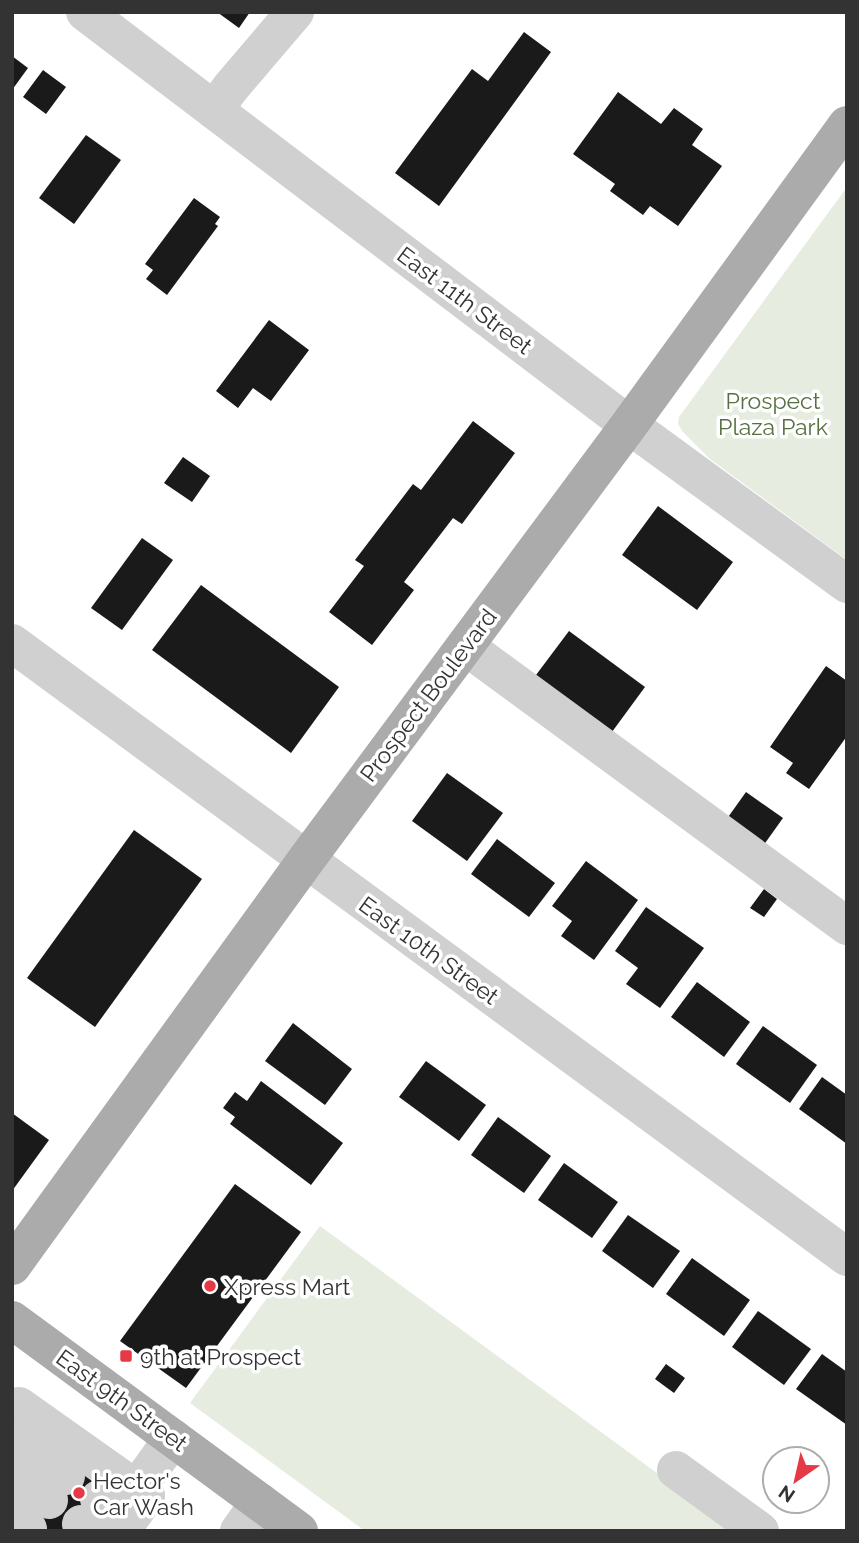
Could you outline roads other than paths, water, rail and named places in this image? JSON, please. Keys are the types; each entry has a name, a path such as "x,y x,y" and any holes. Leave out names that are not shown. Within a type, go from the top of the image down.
{"main road":[{"name":"Prospect Boulevard","path":"12,1266 306,860 629,425 847,125"},
{"name":"East 9th Street","path":"12,1320 173,1438 249,1516 299,1531"}],"street":[{"name":"East 11th Street","path":"85,12 629,425 847,584"},
{"path":"214,110 295,12"},
{"name":"East 10th Street","path":"12,643 847,1257"},
{"path":"465,646 847,926"},
{"path":"12,1415 19,1406 111,1517 144,1479 173,1438"},
{"path":"12,1437 39,1505"},
{"path":"676,1470 760,1531"},
{"path":"12,1474 39,1505"}],"place":[{"name":"Xpress Mart","path":"210,1286"},
{"name":"9th at Prospect","path":"126,1356"},
{"name":"Hector's Car Wash","path":"79,1493"}],"park label":[{"name":"Prospect Plaza Park","path":"773,413"}]}
